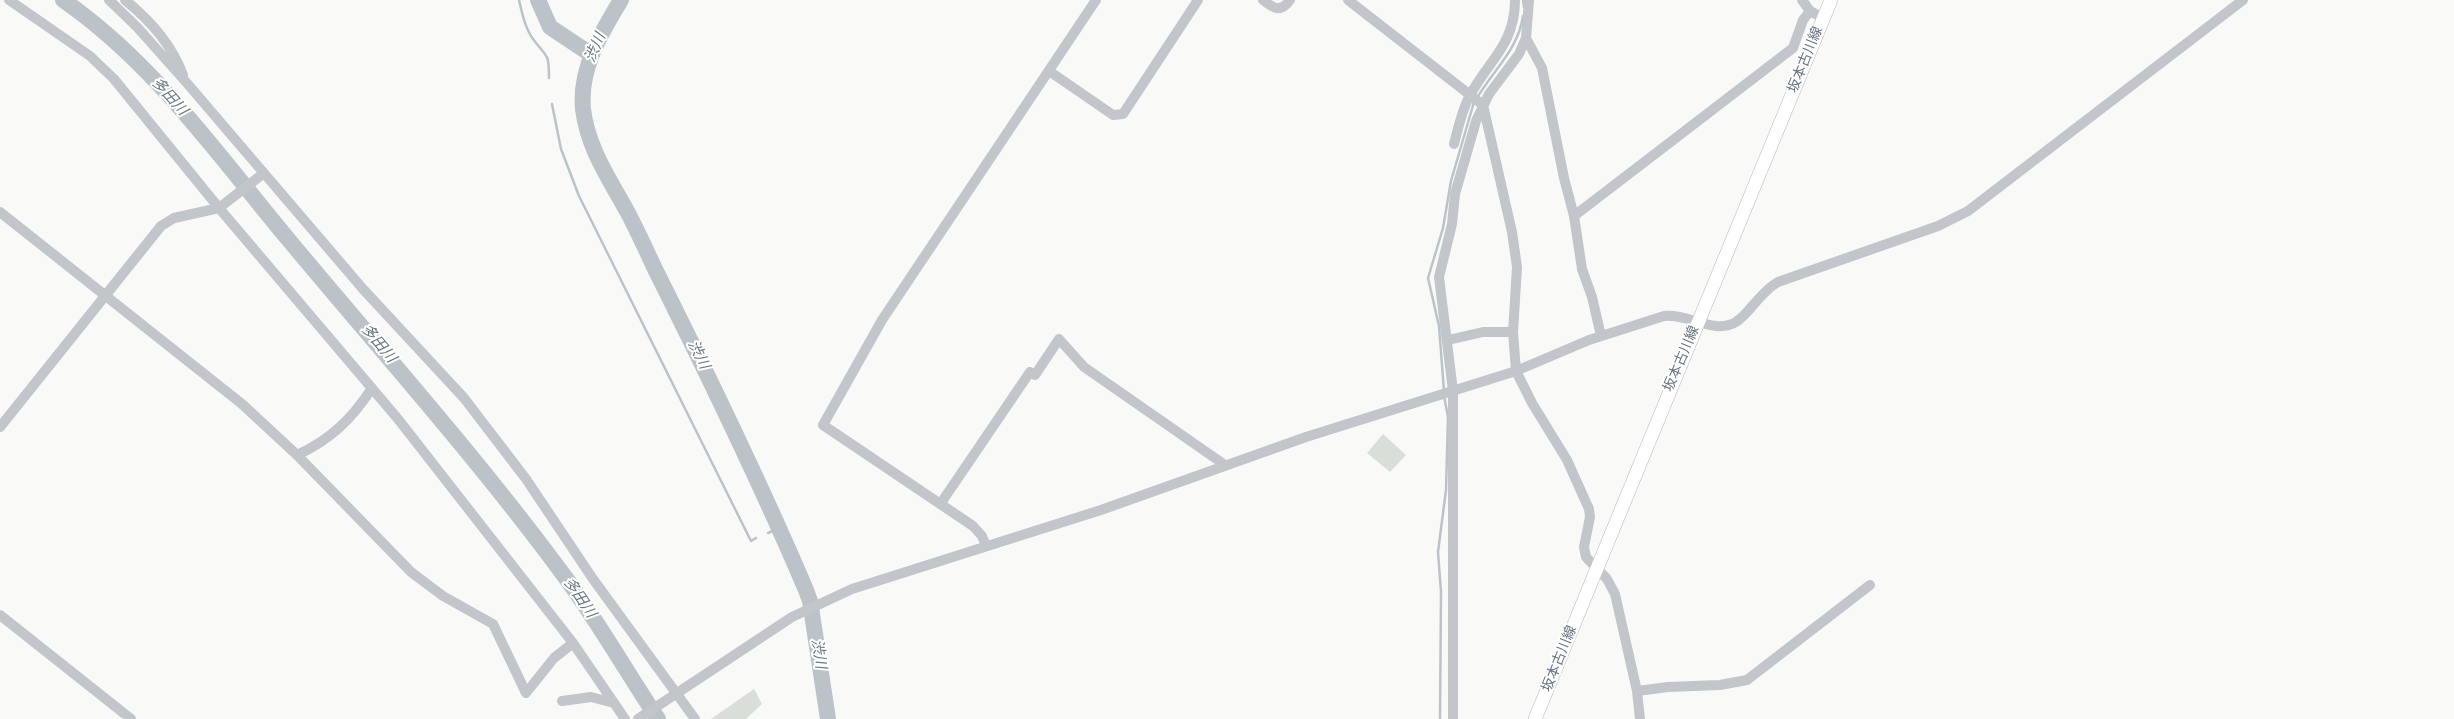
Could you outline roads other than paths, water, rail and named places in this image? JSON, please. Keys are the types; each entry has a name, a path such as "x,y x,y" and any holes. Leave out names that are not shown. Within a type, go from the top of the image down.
{"main road":[{"name":"坂本古川線","path":"1535,719 1831,0"}],"street":[{"path":"9,0 104,67 372,388 573,643 625,719"},
{"path":"109,0 137,27 186,82 262,174 363,289 464,398 526,479 673,694 695,719"},
{"path":"125,0 161,35 177,58 186,82"},
{"path":"986,546 982,536 973,526 823,425 882,320 1096,0"},
{"path":"1049,71 1113,115 1122,114 1198,0"},
{"path":"1264,0 1275,9 1279,9 1284,8 1290,0"},
{"path":"1348,0 1476,101 1512,232 1516,260 1513,332 1516,371 1532,403 1567,460 1588,509 1590,517 1584,547 1586,556 1607,578 1615,594 1637,691 1640,719"},
{"path":"1454,144 1508,39 1515,18 1515,0"},
{"path":"1453,719 1451,392 1448,340 1439,277 1452,224 1455,194 1470,139 1476,101 1519,54 1526,38 1529,0"},
{"path":"1802,0 1810,11 1823,18"},
{"path":"638,719 673,694 795,616 852,589 1101,510 1225,465 1516,371 1601,336 1664,316 1672,315 1726,326 1737,322 1767,288 1778,282 1938,226 1968,211 2243,0"},
{"path":"1574,216 1793,48 1803,20 1810,11"},
{"path":"1526,38 1542,68 1564,178 1574,216 1582,269 1592,297 1601,336"},
{"path":"0,427 104,294 160,226 174,218 221,207 262,174"},
{"path":"0,212 242,404 297,455 411,572 442,596 493,624 526,693 554,658 573,643"},
{"path":"1448,340 1483,332 1513,332"},
{"path":"941,504 1030,372 1035,375 1059,339 1084,367 1225,465"},
{"path":"297,455 320,444 335,433 372,388"},
{"path":"1637,691 1668,687 1720,685 1747,680 1870,585"},
{"path":"0,615 131,719"},
{"path":"562,701 591,697 614,703"}],"waterway":[{"name":"多田川","path":"63,0 96,25 127,52 156,81 210,143 288,239 466,450 568,581 658,719"},
{"path":"519,0 528,30 548,59 549,78"},
{"path":"538,0 550,27 592,55"},
{"name":"渋川","path":"621,0 599,38 584,80 583,109 589,137 600,163 628,213 734,430 806,590 810,601 828,719"},
{"path":"1523,0 1524,7"},
{"path":"1477,98 1510,50 1516,39 1523,16"},
{"path":"1444,391 1439,326 1428,278 1443,228 1451,181 1474,102"},
{"path":"552,104 561,149 579,196 751,541 756,538"},
{"path":"1440,719 1441,592 1438,552 1446,490 1448,417 1444,396"},
{"path":"768,533 779,528"}]}
